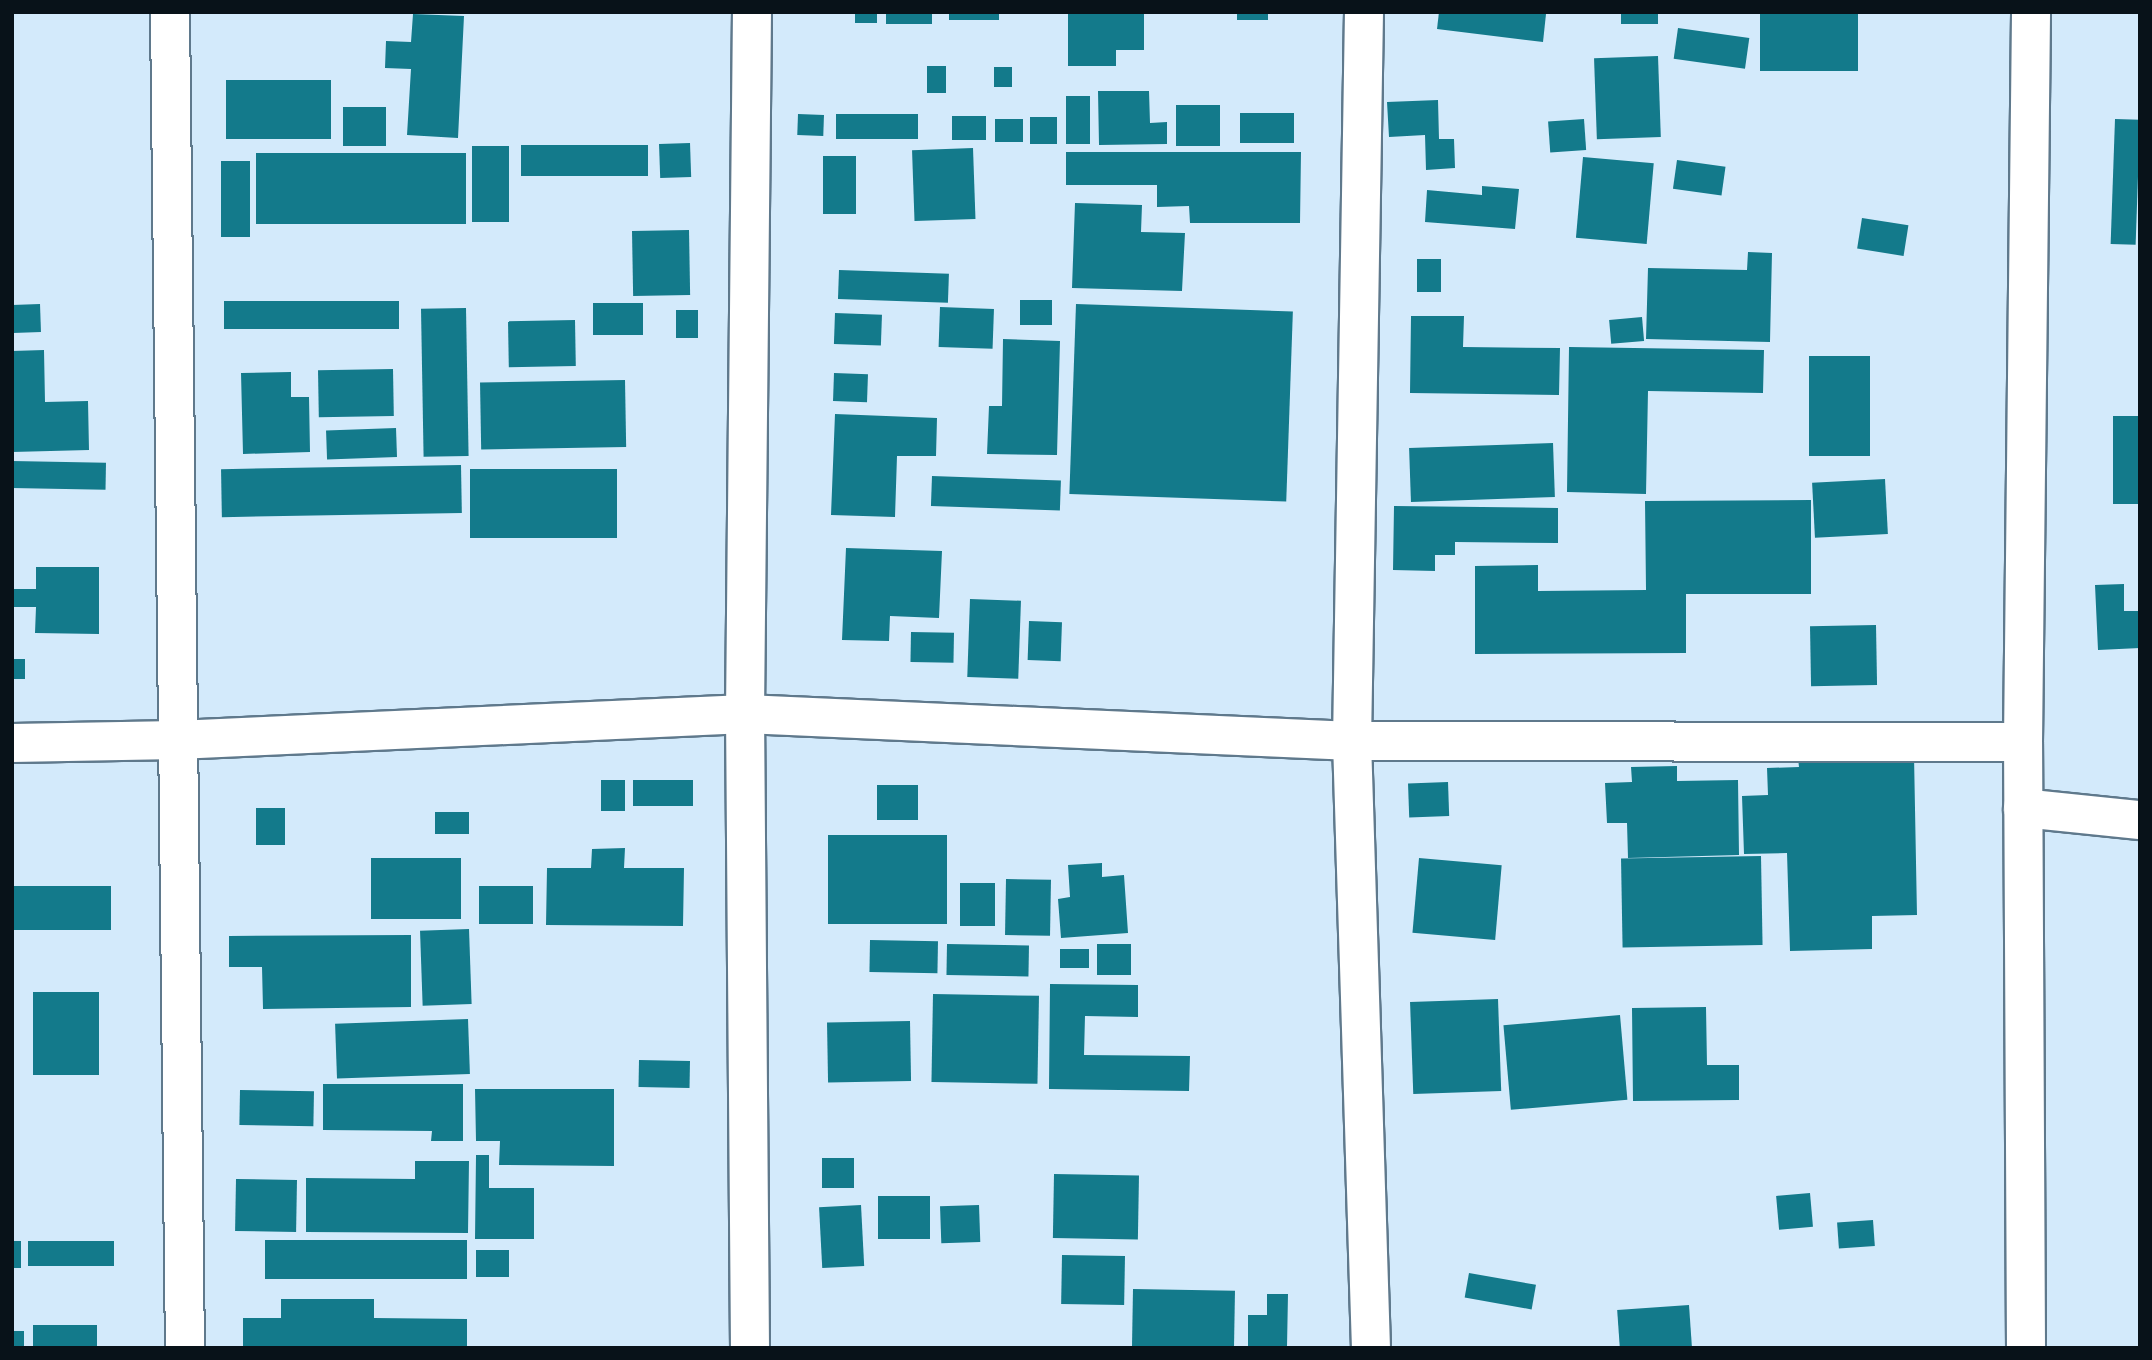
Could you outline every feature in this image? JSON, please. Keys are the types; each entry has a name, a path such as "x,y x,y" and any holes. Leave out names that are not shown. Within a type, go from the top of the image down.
{"street":[{"path":"170,12 185,1348"},
{"path":"750,1348 746,714 752,12"},
{"path":"1364,12 1352,741 1371,1348"},
{"path":"2026,1348 2023,742 2031,12"},
{"path":"12,743 177,740 746,714 1352,741 2023,742"},
{"path":"2023,807 2140,820"}],"building":[{"path":"855,12 877,12 877,23 855,23"},
{"path":"886,12 932,12 932,24 886,24"},
{"path":"949,12 999,12 999,20 949,20"},
{"path":"1068,12 1144,12 1144,50 1116,50 1116,66 1068,66"},
{"path":"1237,12 1268,12 1268,20 1237,20"},
{"path":"1439,12 1546,14 1543,42 1437,29"},
{"path":"1621,12 1658,12 1658,24 1621,24"},
{"path":"1760,12 1858,12 1858,71 1760,71"},
{"path":"413,14 464,16 458,138 407,135 411,69 385,68 386,41 411,42"},
{"path":"1678,28 1749,38 1745,69 1674,59"},
{"path":"1658,56 1661,137 1597,139 1594,58"},
{"path":"927,66 946,66 946,93 927,93"},
{"path":"994,67 1012,67 1012,87 994,87"},
{"path":"226,80 331,80 331,139 226,139"},
{"path":"1098,91 1149,91 1150,123 1167,122 1167,144 1099,145"},
{"path":"1066,96 1090,96 1090,144 1066,144"},
{"path":"1438,100 1439,139 1454,139 1455,168 1426,170 1425,135 1389,137 1387,102"},
{"path":"1176,105 1220,105 1220,146 1176,146"},
{"path":"343,107 386,107 386,146 343,146"},
{"path":"1240,113 1294,113 1294,143 1240,143"},
{"path":"798,114 824,115 823,136 797,135"},
{"path":"836,114 918,114 918,139 836,139"},
{"path":"952,116 986,116 986,140 952,140"},
{"path":"1030,117 1057,117 1057,144 1030,144"},
{"path":"995,119 1023,119 1023,142 995,142"},
{"path":"1584,119 1586,150 1550,152 1548,122"},
{"path":"2115,119 2140,120 2136,245 2111,244"},
{"path":"690,143 691,177 660,178 659,144"},
{"path":"521,145 648,145 648,176 521,176"},
{"path":"472,146 509,146 509,222 472,222"},
{"path":"973,148 975,219 915,221 912,150"},
{"path":"1066,152 1301,152 1300,223 1190,223 1189,206 1157,207 1157,185 1066,185"},
{"path":"256,153 466,153 466,224 256,224"},
{"path":"823,156 856,156 856,214 823,214"},
{"path":"1583,157 1654,163 1647,244 1576,238"},
{"path":"1677,160 1726,167 1721,196 1673,189"},
{"path":"221,161 250,161 250,237 221,237"},
{"path":"1482,186 1519,189 1515,229 1425,222 1427,190 1482,195"},
{"path":"1075,203 1142,205 1141,232 1185,233 1182,291 1072,288"},
{"path":"1862,218 1908,225 1904,256 1857,249"},
{"path":"689,230 690,295 633,296 632,231"},
{"path":"1748,252 1772,253 1770,342 1646,339 1648,268 1747,270"},
{"path":"1417,259 1441,259 1441,292 1417,292"},
{"path":"839,270 949,274 948,303 838,299"},
{"path":"1020,300 1052,300 1052,325 1020,325"},
{"path":"224,301 399,301 399,329 224,329"},
{"path":"593,303 643,303 643,335 593,335"},
{"path":"40,304 41,332 13,333 12,305"},
{"path":"1076,304 1293,312 1286,501 1069,494"},
{"path":"940,307 994,309 993,349 939,347"},
{"path":"466,308 469,456 424,457 421,309"},
{"path":"676,310 698,310 698,338 676,338"},
{"path":"835,313 882,315 881,346 834,344"},
{"path":"1411,316 1464,316 1463,347 1560,348 1559,395 1410,393"},
{"path":"1642,317 1644,341 1611,344 1609,320"},
{"path":"575,320 576,366 509,367 508,321"},
{"path":"1003,339 1060,341 1057,455 987,454 989,406 1002,406"},
{"path":"1569,347 1764,350 1763,393 1648,391 1646,494 1567,492"},
{"path":"44,350 45,402 88,401 89,450 12,452 12,351"},
{"path":"1809,356 1870,356 1870,456 1809,456"},
{"path":"393,369 394,416 319,417 318,370"},
{"path":"291,372 291,397 309,397 310,452 243,454 241,373"},
{"path":"834,373 868,374 867,402 833,401"},
{"path":"625,380 626,447 481,450 480,383"},
{"path":"835,414 937,418 936,456 897,456 895,517 831,515"},
{"path":"2113,416 2140,416 2140,504 2113,504"},
{"path":"396,428 397,457 327,459 326,430"},
{"path":"1553,443 1555,497 1411,502 1409,448"},
{"path":"12,461 106,463 106,490 12,488"},
{"path":"461,465 462,513 222,517 221,469"},
{"path":"470,469 617,469 617,538 470,538"},
{"path":"932,476 1061,481 1060,510 931,506"},
{"path":"1885,479 1888,534 1815,538 1812,483"},
{"path":"1811,500 1811,594 1686,594 1686,653 1475,654 1475,566 1538,565 1538,591 1646,590 1645,501"},
{"path":"1394,506 1558,508 1558,543 1455,542 1455,555 1435,555 1435,571 1393,570"},
{"path":"846,548 942,551 939,618 890,616 889,641 842,640"},
{"path":"36,567 99,567 99,634 35,633 36,607 14,607 14,589 36,589"},
{"path":"2124,584 2124,611 2140,611 2140,648 2098,650 2095,585"},
{"path":"970,599 1021,601 1018,679 967,677"},
{"path":"1029,621 1062,622 1061,661 1028,660"},
{"path":"1876,625 1877,685 1811,686 1810,626"},
{"path":"911,632 954,633 953,663 910,662"},
{"path":"12,659 25,659 25,679 12,679"},
{"path":"1914,755 1917,915 1872,916 1872,949 1790,951 1787,853 1744,854 1742,796 1768,795 1767,768 1799,767 1798,758"},
{"path":"1677,766 1677,781 1738,780 1739,855 1628,858 1627,823 1607,823 1605,783 1632,782 1631,767"},
{"path":"601,780 625,780 625,811 601,811"},
{"path":"633,780 693,780 693,806 633,806"},
{"path":"1448,782 1449,816 1409,817 1408,783"},
{"path":"877,785 918,785 918,820 877,820"},
{"path":"256,808 285,808 285,845 256,845"},
{"path":"435,812 469,812 469,834 435,834"},
{"path":"828,835 947,835 947,924 828,924"},
{"path":"625,848 624,868 684,868 683,926 546,925 547,868 591,868 592,849"},
{"path":"1761,856 1763,945 1623,947 1621,858"},
{"path":"371,858 461,858 461,919 371,919"},
{"path":"1419,858 1502,865 1495,940 1412,933"},
{"path":"1102,863 1102,877 1124,875 1128,933 1061,938 1058,899 1070,897 1068,865"},
{"path":"1006,879 1051,880 1050,936 1005,935"},
{"path":"960,883 995,883 995,926 960,926"},
{"path":"12,886 111,886 111,930 12,930"},
{"path":"479,886 533,886 533,924 479,924"},
{"path":"469,929 472,1004 423,1006 420,931"},
{"path":"411,935 411,1007 263,1009 262,967 229,967 229,936"},
{"path":"870,940 938,941 937,973 869,972"},
{"path":"947,944 1029,945 1028,976 946,975"},
{"path":"1097,944 1131,944 1131,975 1097,975"},
{"path":"1060,949 1089,949 1089,968 1060,968"},
{"path":"1050,984 1138,985 1138,1017 1085,1016 1084,1055 1190,1056 1189,1091 1049,1089"},
{"path":"33,992 99,992 99,1075 33,1075"},
{"path":"933,994 1039,996 1037,1084 931,1082"},
{"path":"1498,999 1501,1091 1413,1094 1410,1002"},
{"path":"1706,1007 1707,1065 1739,1065 1739,1100 1633,1101 1632,1008"},
{"path":"1620,1015 1627,1100 1511,1110 1503,1025"},
{"path":"468,1019 470,1074 337,1079 335,1024"},
{"path":"910,1021 911,1081 828,1082 827,1022"},
{"path":"639,1060 690,1061 690,1088 639,1087"},
{"path":"323,1084 463,1084 463,1141 431,1141 432,1131 323,1130"},
{"path":"475,1089 614,1089 614,1166 499,1165 500,1141 476,1141"},
{"path":"240,1090 314,1091 313,1126 239,1125"},
{"path":"476,1155 489,1155 489,1188 534,1188 534,1239 475,1239"},
{"path":"822,1158 854,1158 854,1188 822,1188"},
{"path":"415,1161 469,1161 468,1233 306,1232 306,1178 415,1179"},
{"path":"1054,1174 1139,1175 1138,1239 1053,1238"},
{"path":"236,1179 297,1180 296,1232 235,1231"},
{"path":"1810,1193 1813,1227 1779,1230 1776,1196"},
{"path":"878,1196 930,1196 930,1239 878,1239"},
{"path":"861,1205 864,1266 822,1268 819,1207"},
{"path":"979,1205 980,1242 941,1243 940,1206"},
{"path":"1873,1220 1875,1246 1839,1248 1837,1223"},
{"path":"265,1240 467,1240 467,1279 265,1279"},
{"path":"12,1241 21,1241 21,1268 12,1268"},
{"path":"28,1241 114,1241 114,1266 28,1266"},
{"path":"476,1250 509,1250 509,1277 476,1277"},
{"path":"1062,1255 1125,1256 1124,1305 1061,1304"},
{"path":"1469,1273 1536,1285 1532,1309 1465,1298"},
{"path":"1133,1289 1235,1291 1234,1348 1132,1348"},
{"path":"1267,1294 1288,1294 1287,1347 1248,1346 1248,1315 1267,1315"},
{"path":"281,1299 374,1299 374,1318 467,1319 467,1348 243,1348 243,1318 281,1318"},
{"path":"1689,1305 1692,1348 1620,1348 1617,1310"},
{"path":"33,1325 97,1325 97,1348 33,1348"},
{"path":"12,1331 24,1331 24,1348 12,1348"}]}
